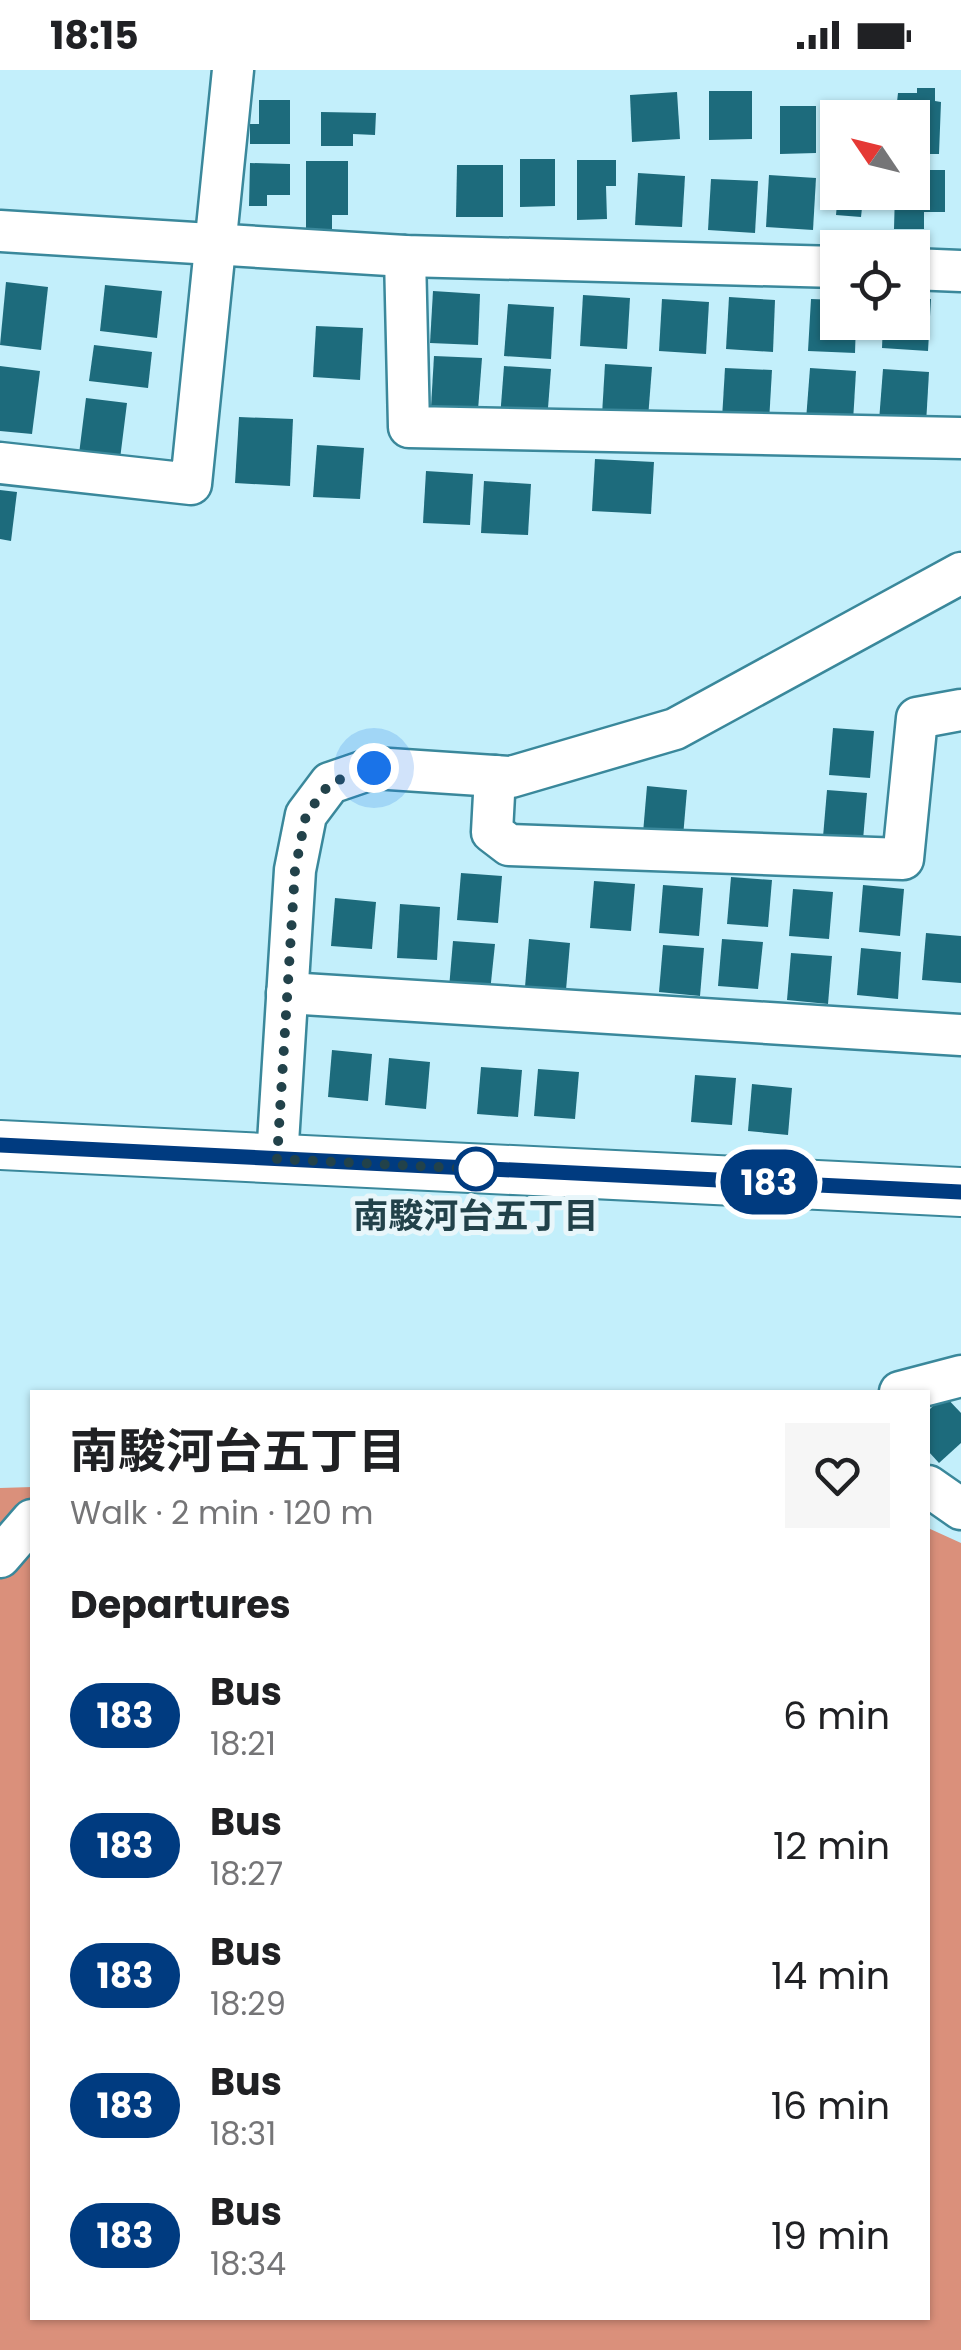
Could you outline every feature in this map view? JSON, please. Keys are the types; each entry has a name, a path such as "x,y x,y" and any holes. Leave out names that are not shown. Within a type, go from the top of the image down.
{"street":[{"path":"0,462 191,484 233,70"},
{"path":"0,231 405,256 820,268"},
{"path":"405,256 408,427 961,438"},
{"path":"930,269 961,270"},
{"path":"277,1159 295,870 306,815 330,783 374,768 511,777 675,729 961,572"},
{"path":"495,776 492,832 509,845 903,859 917,718 961,710"},
{"path":"287,994 961,1035"},
{"path":"0,1145 961,1192"},
{"path":"908,1390 961,1376"},
{"path":"930,1487 961,1510"},
{"path":"0,1557 30,1522"}],"shaded area":[{"path":"30,1487 30,2320 930,2320 930,1529 961,1543 961,2350 0,2350 0,1488"}],"building":[{"path":"917,88 935,88 935,101 941,102 939,154 930,154 930,100 897,100 898,93 917,93"},
{"path":"709,91 752,91 752,139 709,140"},
{"path":"677,92 680,139 632,142 630,95"},
{"path":"259,100 290,100 290,144 250,144 250,124 259,124"},
{"path":"780,106 816,106 816,153 780,154"},
{"path":"321,112 376,113 375,135 353,134 353,146 321,146"},
{"path":"520,159 555,159 555,206 520,207"},
{"path":"577,160 616,160 616,186 606,186 607,219 577,220"},
{"path":"306,161 348,161 348,215 332,215 332,230 306,230"},
{"path":"250,163 290,164 290,195 267,195 267,206 249,206"},
{"path":"457,165 503,165 503,217 456,217"},
{"path":"930,170 945,170 945,212 924,212 924,229 894,229 895,210 930,210"},
{"path":"638,173 685,176 682,227 635,225"},
{"path":"769,175 816,178 813,230 766,227"},
{"path":"711,179 758,181 755,233 708,230"},
{"path":"836,210 862,210 861,217 836,215"},
{"path":"6,282 48,287 41,350 0,345"},
{"path":"105,285 162,291 157,338 100,331"},
{"path":"433,291 480,294 478,345 430,343"},
{"path":"583,295 630,298 627,349 580,346"},
{"path":"729,297 775,300 773,352 726,349"},
{"path":"662,299 709,302 706,354 659,351"},
{"path":"811,299 820,299 820,340 855,340 855,353 808,351"},
{"path":"508,304 554,307 551,359 504,356"},
{"path":"316,326 363,328 360,380 313,377"},
{"path":"882,340 929,340 928,351 882,348"},
{"path":"94,345 152,352 148,388 89,381"},
{"path":"434,356 482,358 478,410 431,407"},
{"path":"605,364 652,367 648,418 602,415"},
{"path":"0,366 40,371 32,434 0,431"},
{"path":"504,366 551,369 547,421 500,418"},
{"path":"725,368 772,370 769,422 722,419"},
{"path":"810,368 856,371 853,422 806,420"},
{"path":"883,369 929,372 926,424 879,421"},
{"path":"86,398 127,403 119,467 78,462"},
{"path":"239,417 293,419 290,486 235,483"},
{"path":"317,445 364,448 360,499 313,497"},
{"path":"595,459 654,462 651,514 592,511"},
{"path":"426,471 473,474 470,525 423,523"},
{"path":"484,481 531,484 528,535 481,533"},
{"path":"0,490 17,492 11,541 0,539"},
{"path":"833,728 874,731 870,778 829,775"},
{"path":"647,786 687,790 683,837 643,833"},
{"path":"827,790 867,793 863,840 823,837"},
{"path":"461,873 502,876 498,923 457,920"},
{"path":"731,877 772,880 768,927 727,924"},
{"path":"594,881 635,884 631,931 590,928"},
{"path":"663,885 703,888 699,936 659,933"},
{"path":"863,885 904,889 900,936 859,932"},
{"path":"793,889 833,892 829,939 789,936"},
{"path":"335,898 376,902 372,949 331,946"},
{"path":"400,904 440,907 437,960 397,958"},
{"path":"926,933 961,936 961,983 922,980"},
{"path":"529,939 570,943 566,990 525,987"},
{"path":"722,939 763,942 758,989 718,986"},
{"path":"453,941 495,944 490,992 449,988"},
{"path":"663,945 704,948 700,996 659,992"},
{"path":"861,948 901,952 898,999 857,995"},
{"path":"791,953 832,956 828,1004 787,1000"},
{"path":"332,1050 372,1054 368,1101 328,1097"},
{"path":"389,1058 430,1062 426,1109 385,1105"},
{"path":"481,1067 522,1070 518,1117 477,1114"},
{"path":"538,1069 579,1072 575,1119 534,1116"},
{"path":"695,1075 736,1078 732,1125 691,1122"},
{"path":"752,1084 792,1088 788,1135 748,1131"},
{"path":"944,1395 961,1413 961,1443 939,1463 930,1453 930,1409"}],"bus line":[{"name":"183","path":"0,1145 961,1192"}],"place":[{"name":"南駿河台五丁目","path":"476,1169"}],"route":[{"path":"374,768 330,783 306,815 295,870 277,1159 476,1169"}]}
